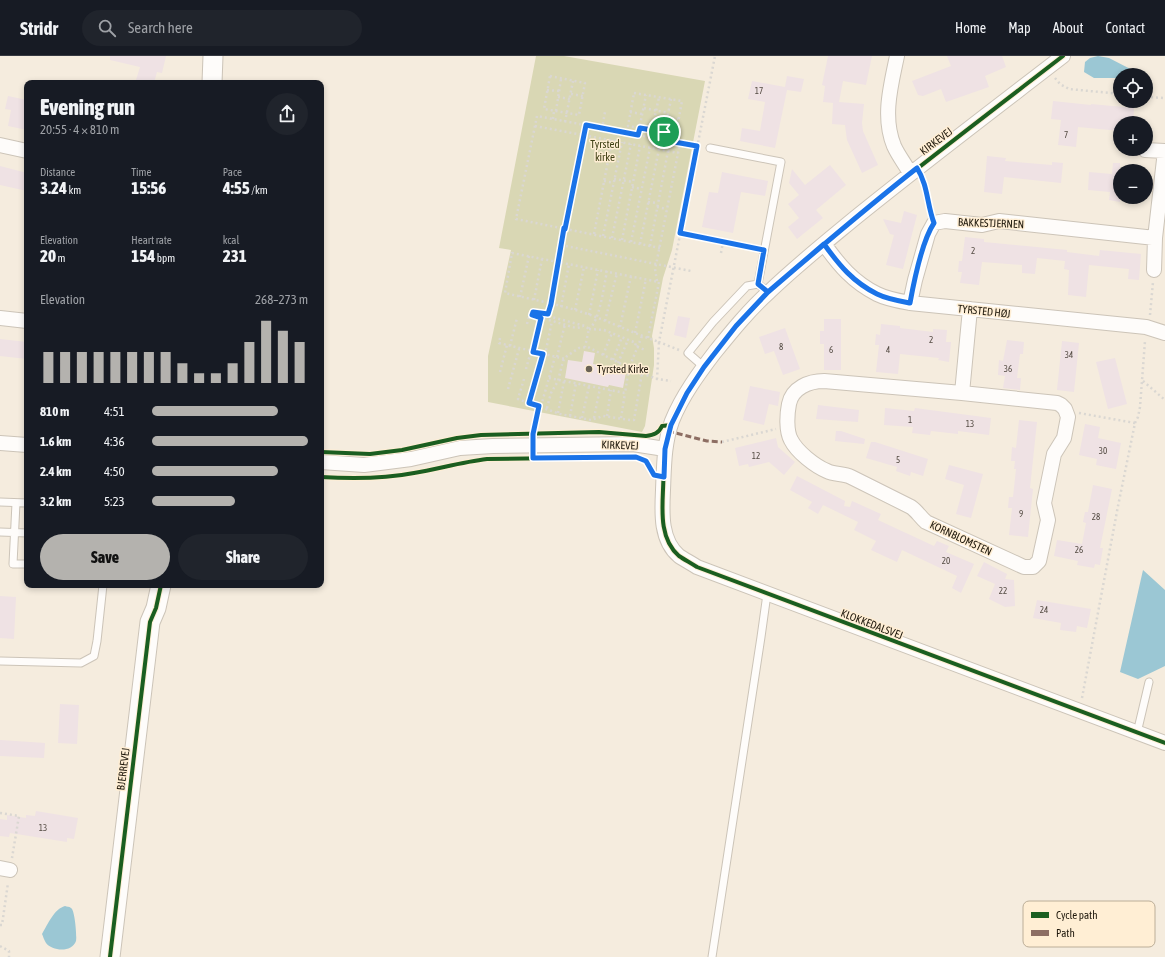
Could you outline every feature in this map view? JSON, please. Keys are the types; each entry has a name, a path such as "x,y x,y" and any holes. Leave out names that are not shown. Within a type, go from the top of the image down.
{"street":[{"path":"212,80 213,56"},
{"path":"897,56 889,95 889,128 894,146 914,170"},
{"name":"KIRKEVEJ","path":"324,462 364,465 411,459 460,448 533,436 632,444 665,449 668,431 673,418 687,393 704,367 763,288 824,244 914,170 1063,56"},
{"path":"0,145 24,150"},
{"path":"1153,150 1165,151 1155,238 1154,270"},
{"name":"BAKKESTJERNEN","path":"934,223 944,221 982,224 999,221 1155,238"},
{"path":"910,303 928,234 934,223"},
{"name":"TYRSTED HØJ","path":"824,244 838,264 857,282 878,295 910,303 1146,327 1165,333"},
{"path":"962,393 970,309"},
{"path":"0,318 24,321"},
{"name":"KORNBLOMSTEN","path":"814,381 962,393 1057,403 1067,412 1068,417 1064,438 1054,454 1044,503 1048,520 1040,558 1036,564 1028,568 926,522 920,517 916,510 911,507 849,476 832,473 813,464 791,440 788,426 789,402 793,394 798,389 814,381"},
{"path":"0,443 24,445"},
{"name":"KLOKKEDALSVEJ","path":"665,449 662,510 664,529 669,542 678,555 697,567 1079,712 1165,743"},
{"path":"0,452 24,450"},
{"name":"BJERREVEJ","path":"150,588 147,608 150,622"},
{"name":"BJERREVEJ","path":"110,957 150,622 156,608 160,588"}],"lane":[{"path":"704,367 688,353 713,322 747,286 763,288 764,250 780,162 710,148"},
{"path":"0,502 24,504"},
{"path":"16,503 13,564 24,564"},
{"path":"0,532 24,533"},
{"path":"0,661 81,663 94,656 103,588"},
{"path":"712,957 767,594"},
{"path":"1137,733 1149,682"}],"path":[{"path":"657,379 659,342 715,56"},
{"path":"1047,68 1060,84 1069,89 1113,93"},
{"path":"550,76 561,79 585,83 579,115 544,109 550,76"},
{"path":"553,120 561,79"},
{"path":"565,122 573,81"},
{"path":"547,90 559,91"},
{"path":"634,92 646,95 682,101 676,134 628,126 634,92"},
{"path":"571,94 583,96"},
{"path":"638,135 646,95"},
{"path":"558,97 570,99"},
{"path":"652,130 659,97"},
{"path":"1153,97 1165,98"},
{"path":"663,140 671,99"},
{"path":"644,108 668,113"},
{"path":"602,128 605,112"},
{"path":"630,112 642,114"},
{"path":"660,248 516,219 537,116 710,148"},
{"path":"667,118 678,120"},
{"path":"548,314 564,228 586,125"},
{"path":"535,126 678,153"},
{"path":"594,234 612,140"},
{"path":"603,236 622,142"},
{"path":"648,338 659,282 656,281 655,269 680,143"},
{"path":"612,238 630,144"},
{"path":"622,240 640,146"},
{"path":"631,242 650,148"},
{"path":"640,244 659,149"},
{"path":"650,246 668,151"},
{"path":"914,170 925,184 930,213 934,223"},
{"path":"604,181 633,182"},
{"path":"632,187 642,189"},
{"path":"648,202 658,203"},
{"path":"657,208 667,209"},
{"path":"680,233 764,250"},
{"path":"720,253 723,242"},
{"path":"561,245 691,270"},
{"path":"656,281 512,253 505,293 575,310 688,353"},
{"path":"520,297 529,256"},
{"path":"534,300 542,259"},
{"path":"561,307 570,264"},
{"path":"575,310 584,267"},
{"path":"589,315 598,270"},
{"path":"1079,712 1135,423 1140,407 1146,327 1150,316 1154,270"},
{"path":"585,347 589,329 593,327 597,318 607,271"},
{"path":"606,321 617,273"},
{"path":"620,327 631,276"},
{"path":"635,333 646,279"},
{"path":"527,324 530,312 548,314 548,316 585,326 589,329 604,330 622,337 636,344 635,346 645,350"},
{"path":"533,312 532,315 576,328 585,326"},
{"path":"500,372 517,318"},
{"path":"526,369 541,318"},
{"path":"529,403 544,354 552,321"},
{"path":"533,436 540,406 556,357 564,324"},
{"path":"603,355 612,333"},
{"path":"621,418 629,368 642,336"},
{"path":"613,360 622,337"},
{"path":"500,338 499,343 564,359"},
{"path":"618,363 628,340"},
{"path":"547,408 551,393 558,381 564,359 572,352 580,348 588,347 629,368 657,379 671,381"},
{"path":"508,389 519,348"},
{"path":"524,379 518,399 558,413 591,420 594,418 607,416 634,420 642,373"},
{"path":"549,378 558,381 625,393"},
{"path":"558,413 564,381"},
{"path":"1142,381 1165,400"},
{"path":"570,416 576,384"},
{"path":"582,418 589,386"},
{"path":"594,418 600,388"},
{"path":"607,416 611,390"},
{"path":"1067,412 1135,423"},
{"path":"722,442 788,426"},
{"path":"0,946 9,951 9,957"}],"green space":[{"name":"Tyrsted kirke","path":"536,56 564,56 705,81 672,250 663,278 652,336 654,365 645,426 642,432 488,402 488,356 511,250 499,248"}],"water":[{"path":"1098,56 1109,58 1128,68 1113,68 1113,78 1094,78 1084,72 1085,62 1090,58"},
{"path":"1143,570 1165,590 1165,666 1138,679 1120,672"},
{"path":"65,906 70,907 74,913 76,941 70,948 62,950 49,946 42,934 54,914"}],"building":[{"path":"110,56 166,56 162,73 157,72 155,80 136,80 140,67 110,60"},
{"path":"828,56 872,56 866,85 843,81 839,102 864,104 862,123 863,131 878,165 862,173 847,140 845,125 832,124 833,103 823,102 825,86 822,85"},
{"path":"947,56 1002,56 1006,67 985,76 989,87 946,102 941,89 923,96 918,95 912,81 951,66"},
{"path":"787,76 804,79 801,92 787,90 775,148 740,141 742,128 760,131 765,102 748,99 752,81 785,87"},
{"path":"8,96 24,99 24,129 8,126 11,110 5,109"},
{"path":"1053,101 1113,106 1113,108 1134,108 1133,116 1113,116 1113,130 1078,127 1076,147 1058,145 1061,120 1051,119"},
{"path":"987,156 1006,158 1005,161 1052,165 1052,162 1063,163 1061,183 1004,177 1002,194 984,192"},
{"path":"1113,163 1120,163 1113,164 1113,201 1109,200 1110,192 1088,190 1089,172 1112,174"},
{"path":"830,165 846,185 816,210 823,218 797,239 788,227 799,218 788,204 799,195 789,183 792,169 805,185"},
{"path":"0,166 24,172 24,190 0,185"},
{"path":"722,172 768,181 765,196 741,192 733,233 702,227 709,192 718,193"},
{"path":"904,211 917,215 903,269 886,265 894,235 890,234 883,219 901,223"},
{"path":"965,237 984,239 984,242 1067,250 1067,252 1099,256 1100,250 1141,254 1139,280 1128,279 1129,269 1089,265 1086,297 1068,295 1069,270 1064,269 1065,261 1037,258 1035,274 1022,273 1022,265 982,262 979,285 960,283 962,272 958,272 959,261 962,261"},
{"path":"678,316 690,318 686,338 674,335"},
{"path":"824,319 841,319 841,370 824,370 824,344 820,344 820,331 824,331"},
{"path":"881,324 933,332 933,329 947,330 946,342 951,342 949,362 938,360 939,358 900,354 898,374 876,372 879,345 875,345 876,334 880,335"},
{"path":"785,328 800,369 783,375 774,351 765,354 759,337"},
{"path":"0,339 24,342 24,359 0,356"},
{"path":"1007,340 1024,342 1023,354 1020,354 1017,378 1021,378 1020,390 1003,388 1005,376 998,375 999,360 1003,361"},
{"path":"1062,341 1079,343 1074,392 1057,390"},
{"name":"Tyrsted Kirke","path":"584,351 595,353 593,364 613,368 612,370 626,372 623,388 609,385 608,387 565,378 568,360 582,362"},
{"path":"1115,358 1127,404 1108,409 1096,362"},
{"path":"750,386 780,392 778,406 769,404 764,425 743,420"},
{"path":"818,405 859,410 858,422 816,419"},
{"path":"885,408 914,411 915,408 991,418 989,435 958,431 958,434 931,431 930,435 912,433 913,427 884,425"},
{"path":"1019,420 1037,422 1030,488 1033,489 1028,537 1009,535 1012,508 1008,508 1009,497 1013,497 1016,469 1014,469 1015,461 1011,461 1012,447 1016,448"},
{"path":"1085,424 1100,427 1098,438 1121,443 1116,469 1096,465 1097,459 1079,455"},
{"path":"836,431 841,431 865,439 864,444 835,441"},
{"path":"776,438 778,447 795,462 784,475 769,462 749,467 748,464 739,466 735,448"},
{"path":"871,442 928,459 923,476 911,472 910,476 896,471 897,467 866,458"},
{"path":"949,465 983,474 971,518 956,514 964,485 945,479"},
{"path":"797,476 845,501 844,506 850,507 852,501 881,514 878,520 934,546 937,541 949,546 946,552 974,564 961,593 952,588 957,576 902,550 897,562 871,550 876,541 854,530 858,522 823,505 818,514 808,508 812,502 790,490"},
{"path":"1093,485 1112,489 1100,548 1103,548 1100,565 1095,564 1094,568 1077,565 1078,561 1054,556 1057,540 1082,544 1086,523 1083,522 1085,512 1088,512"},
{"path":"984,562 1007,574 1005,579 1014,580 1015,606 1005,607 989,599 995,584 977,576"},
{"path":"0,596 16,597 14,639 0,638"},
{"path":"1037,600 1091,609 1087,628 1077,626 1076,632 1060,630 1061,623 1033,618"},
{"path":"60,704 79,705 77,744 58,743"},
{"path":"0,740 45,743 44,758 0,756"},
{"path":"36,811 78,818 74,839 67,838 67,842 10,833 9,837 0,836 0,819 7,820 7,815 26,818 26,815 35,816"}],"marked path":[{"path":"668,431 707,441 722,442"}],"cycle path":[{"path":"1063,56 906,177 822,245 762,299 734,329 691,385 669,429 665,455 662,507 665,534 668,542 679,556 697,567 1165,743"},
{"path":"324,452 370,454 402,450 457,438 481,435 599,432 646,436 656,433 662,426 671,425"},
{"path":"324,477 356,478 402,475 487,459 636,457 646,461 654,475 664,477"},
{"path":"110,957 150,622 156,608 160,588"}],"place":[{"name":"Tyrsted Kirke","path":"589,369"}],"route":[{"path":"664,132 640,128 638,135 586,125 565,229 564,228 551,304 548,314 533,312 532,315 541,318 533,352 543,354 529,403 539,406 533,434 533,458 636,457 646,461 654,475 664,477 665,449 668,431 673,418 687,393 704,367 736,326 768,292 824,244 838,264 857,282 878,295 910,303 928,234 934,223 930,213 925,184 917,168 824,244 796,268 768,292 758,284 764,250 680,233 697,146 663,140 664,132"}]}
